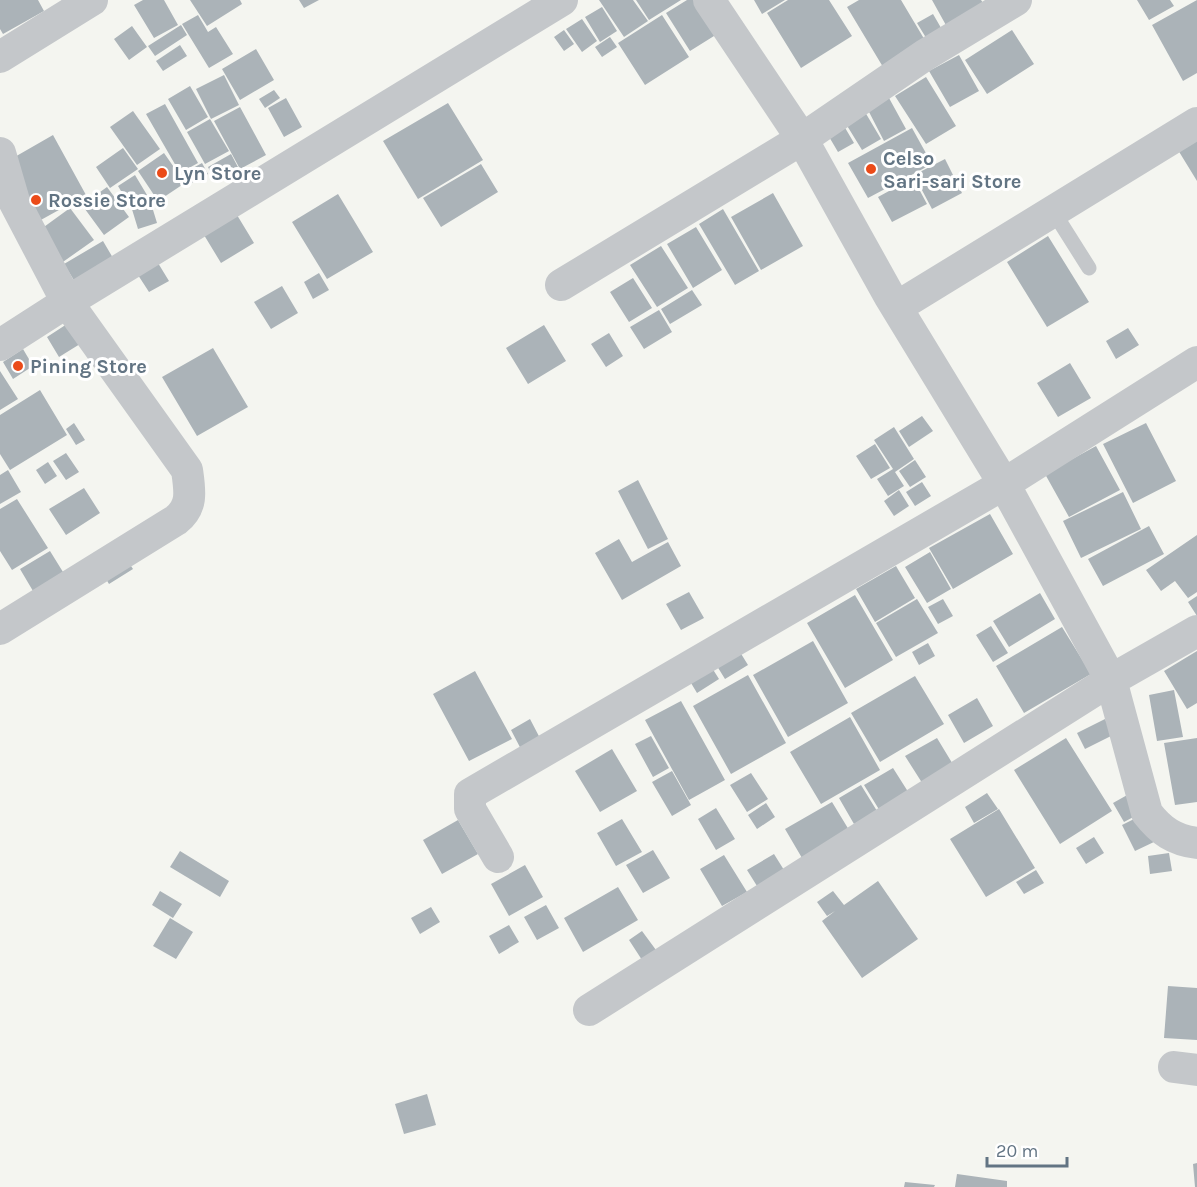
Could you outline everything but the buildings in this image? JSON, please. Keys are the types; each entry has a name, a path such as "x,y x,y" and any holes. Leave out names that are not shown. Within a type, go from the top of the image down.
{"street":[{"path":"0,57 92,0"},
{"path":"0,345 562,0"},
{"path":"709,0 802,139 897,307 1004,484 1111,680 1147,813 1161,830 1181,841 1197,843"},
{"path":"561,285 802,139 925,55 1016,0"},
{"path":"897,307 1197,123"},
{"path":"0,153 14,201 67,302 187,470 190,494 186,512 176,520 0,629"},
{"path":"498,857 470,809 470,794 1004,484 1197,362"},
{"path":"589,1010 1111,680 1197,631"}],"lane":[{"path":"1053,211 1089,268"}],"place":[{"name":"Celso Sari-sari Store","path":"871,169"},
{"name":"Lyn Store","path":"162,173"},
{"name":"Rossie Store","path":"36,200"},
{"name":"Pining Store","path":"18,366"}]}
